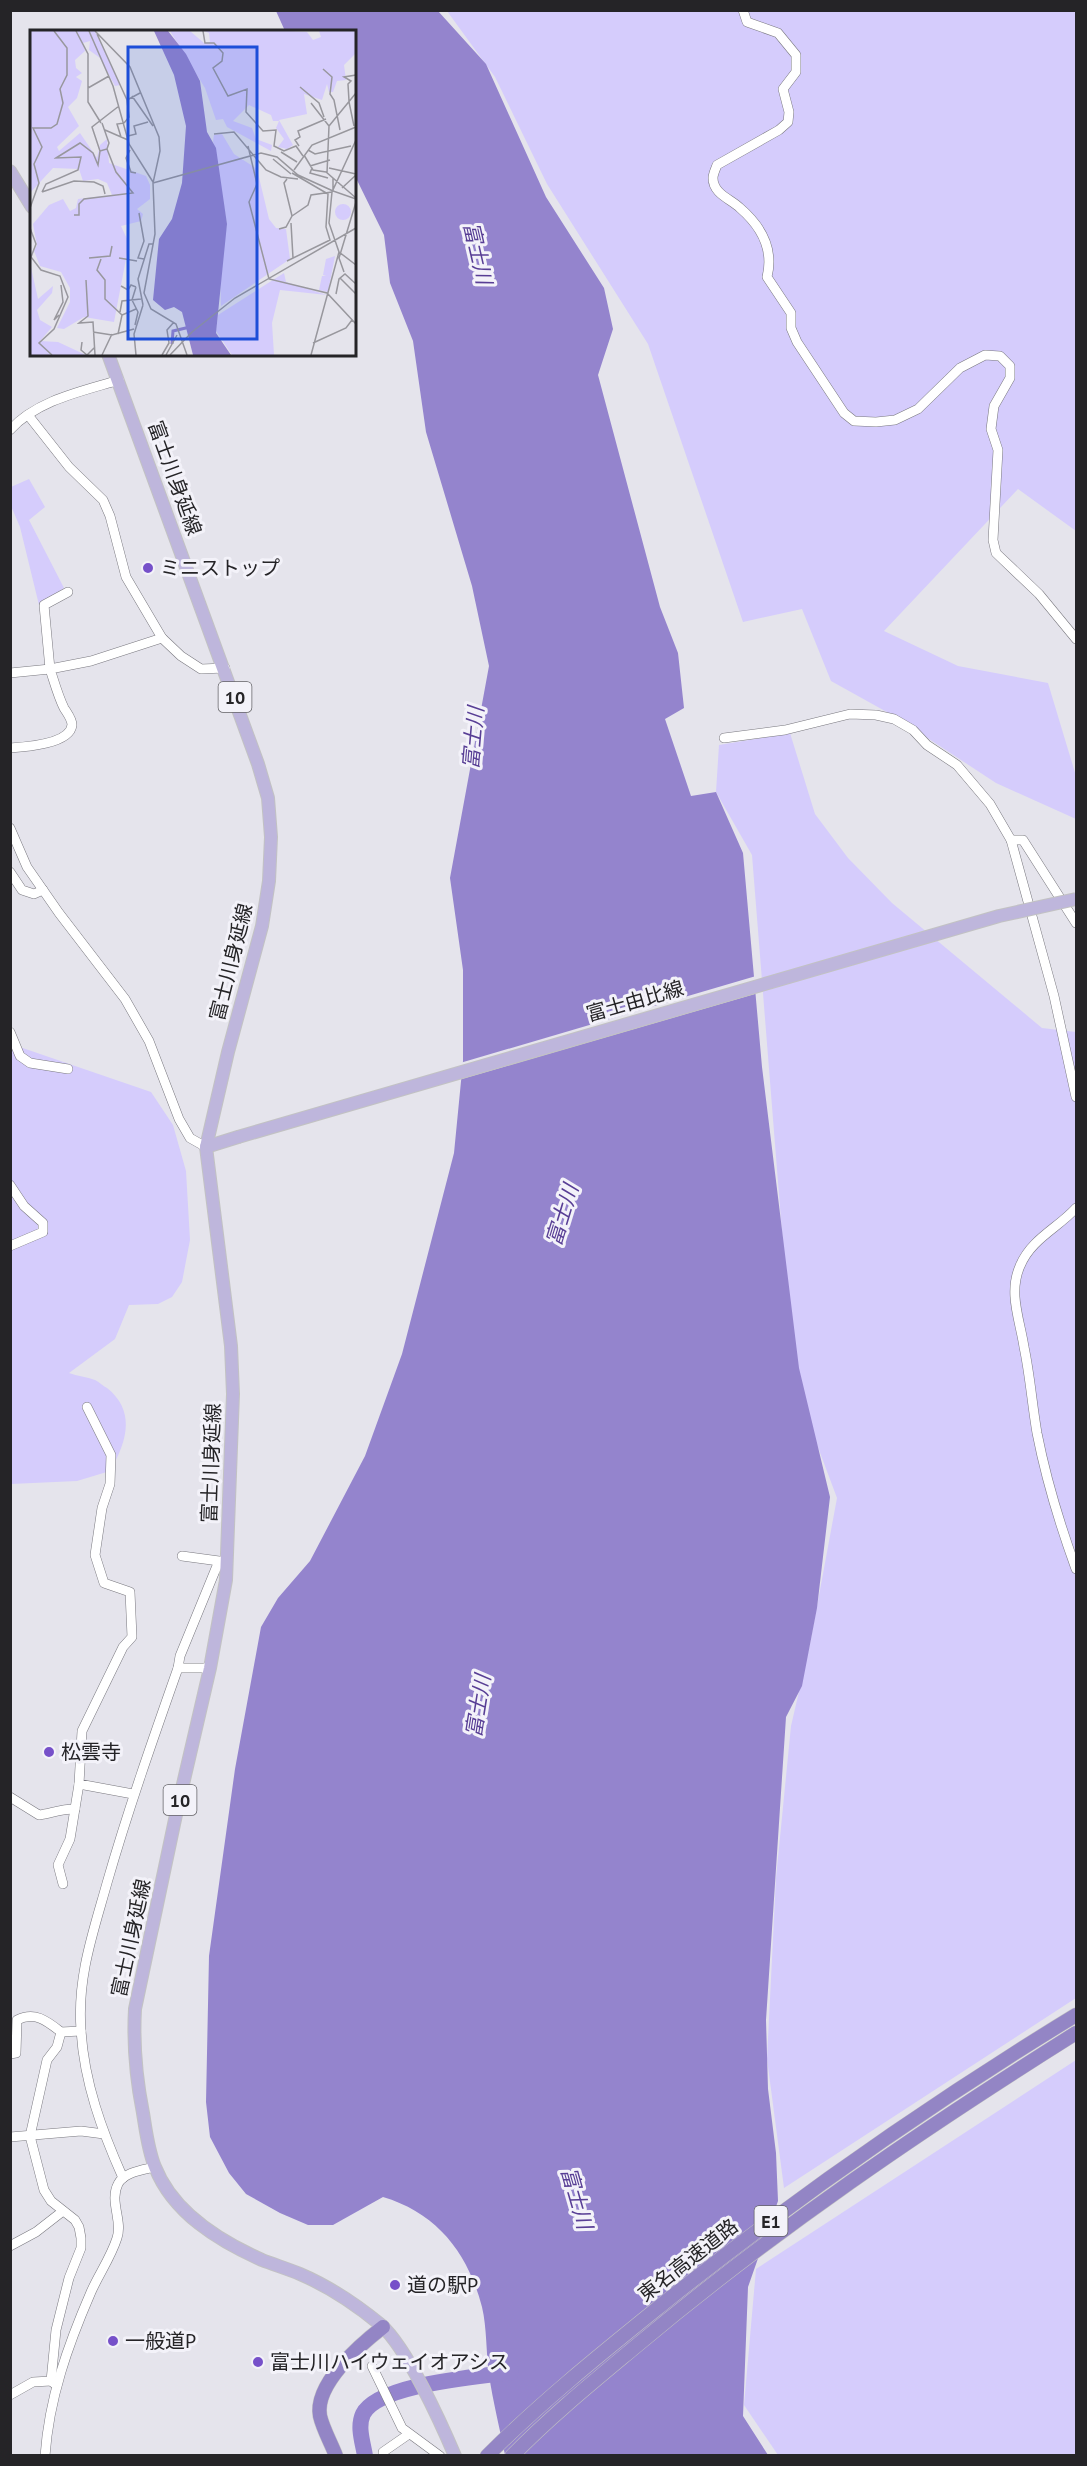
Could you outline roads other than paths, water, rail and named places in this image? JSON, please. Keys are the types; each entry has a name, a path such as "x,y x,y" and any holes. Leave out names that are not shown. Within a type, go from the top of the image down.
{"highway":[{"name":"東名高速道路","path":"487,2456 533,2412 724,2255 904,2125 1005,2058 1077,2014"},
{"name":"東名高速道路","path":"512,2456 639,2343 750,2256 860,2175 1077,2033"},
{"path":"336,2456 320,2416 323,2394 346,2361 362,2343 383,2326"}],"main road":[{"path":"10,171 30,204"},
{"name":"富士川身延線","path":"109,356 225,668 268,798 271,837 269,881 262,926 228,1052 206,1147 231,1346 233,1394 225,1580 210,1668 135,2009 133,2040 136,2078 155,2167 171,2194 191,2218 218,2237 261,2259 302,2274 383,2326 398,2346 442,2424 455,2456"},
{"name":"富士由比線","path":"206,1147 999,916 1077,899"}],"street":[{"path":"743,10 747,22 778,33 796,55 796,72 783,89 789,112 788,122 779,130 717,165 713,178 718,192 741,208 766,238 771,262 767,277 791,313 791,328 797,342 844,413 854,421 895,420 918,409 960,368 985,355 1000,356 1010,366 1010,378 994,406 991,429 999,450 993,540 996,553 1039,594 1077,639"},
{"path":"10,429 28,415 53,401 119,380"},
{"path":"28,415 69,467 103,500 110,516 126,577 162,638 181,656 201,669 225,668"},
{"path":"10,748 40,746 68,735 72,727 72,721 63,707 50,669 44,605 68,592"},
{"path":"10,673 50,669 92,661 162,638"},
{"path":"724,738 785,730 850,714 876,715 894,719 913,730 927,745 957,765 990,804 1011,840 1054,996 1077,1097"},
{"path":"10,828 27,867 125,999 149,1041 178,1119 190,1138 206,1147"},
{"path":"1011,840 1023,840 1077,922"},
{"path":"10,872 22,890 34,894 43,890"},
{"path":"10,1032 20,1056 30,1063 68,1069"},
{"path":"10,1185 24,1206 43,1223 43,1232 10,1246"},
{"path":"1077,1208 1064,1221 1040,1238 1027,1253 1019,1267 1015,1287 1015,1308 1024,1345 1038,1434 1051,1491 1077,1569"},
{"path":"63,1884 58,1865 70,1839 80,1784 82,1731 123,1647 132,1637 130,1592 104,1583 95,1555 102,1508 110,1484 111,1455 87,1407"},
{"path":"123,2178 104,2134 91,2092 81,2031 80,1996 83,1965 133,1794 178,1668 180,1656 219,1561 182,1556"},
{"path":"178,1668 210,1668"},
{"path":"80,1784 133,1794"},
{"path":"10,1797 39,1815 51,1814 57,1809 75,1809"},
{"path":"10,2054 16,2053 17,2020 24,2016 42,2017 61,2032 81,2031"},
{"path":"45,2456 47,2425 54,2383 56,2331 69,2278 81,2248 80,2227 51,2201 44,2190 30,2136 47,2060 57,2047 61,2032"},
{"path":"10,2137 81,2131 104,2134"},
{"path":"54,2383 81,2315 117,2239 119,2223 115,2193 123,2178 155,2167"},
{"path":"10,2246 36,2232 63,2211"},
{"path":"372,2366 405,2431 440,2456"},
{"path":"10,2395 33,2382 54,2383"},
{"path":"383,2456 383,2452 405,2431"}],"water":[{"name":"富士川","path":"276,11 438,11 486,64 546,197 604,288 613,329 598,375 660,607 678,653 684,708 665,719 691,796 716,792 743,853 762,1067 799,1368 830,1497 817,1608 802,1686 786,1717 766,2020 768,2089 776,2153 778,2201 748,2287 743,2416 768,2455 505,2455 492,2395 482,2307 468,2269 448,2238 419,2213 383,2197 333,2225 308,2225 246,2194 229,2173 210,2137 206,2102 209,1956 235,1769 261,1627 278,1598 310,1561 365,1456 402,1354 454,1153 463,1061 463,970 450,878 489,666 472,586 426,432 413,341 390,283 384,235 356,178 356,30 285,30"}],"waterway":[{"path":"365,2456 360,2424 363,2414 372,2404 388,2395 408,2389 511,2372"}],"place":[{"name":"ミニストップ","path":"148,568"},
{"name":"松雲寺","path":"49,1752"},
{"name":"道の駅P","path":"395,2285"},
{"name":"一般道P","path":"113,2341"},
{"name":"富士川ハイウェイオアシス","path":"258,2362"}]}
